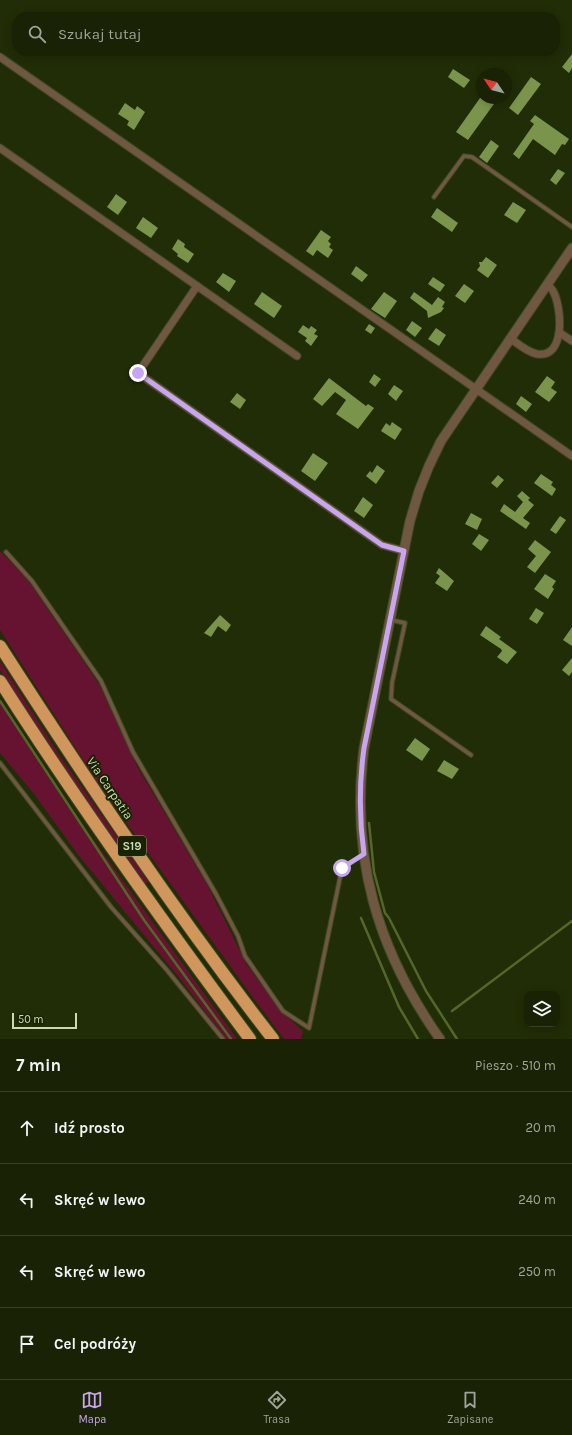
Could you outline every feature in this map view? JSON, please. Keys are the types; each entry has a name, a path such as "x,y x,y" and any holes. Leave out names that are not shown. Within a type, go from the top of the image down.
{"highway":[{"name":"Via Carpatia","path":"0,646 70,755 165,894 273,1039"},
{"name":"S19","path":"0,681 53,765 154,910 250,1039"}],"street":[{"path":"0,57 572,456"},
{"path":"0,148 297,356"},
{"path":"440,1039 416,1004 398,970 378,918 371,894 360,820 360,778 364,748 404,551 419,491 429,466 441,441 572,248"},
{"path":"510,338 535,354 542,354 550,351 556,344 560,333 559,318 553,291 547,284"},
{"path":"197,286 138,373 382,545 404,551"},
{"path":"560,333 572,342"}],"lane":[{"path":"434,197 464,156 472,157 572,227"},
{"path":"6,552 32,581 101,681 133,752 216,894 238,936 249,962 283,1012 309,1028 342,868 364,854"},
{"path":"390,619 405,623 392,683 391,698 471,755"},
{"path":"0,763 111,907 166,969 223,1039"}],"shaded area":[{"path":"0,551 26,577 99,684 137,766 208,886 247,965 283,1013 303,1031 301,1039 284,1039 254,999 101,788 0,630"},
{"path":"0,661 61,757 149,882 144,884 59,762 0,670"},
{"path":"0,698 54,785 237,1039 226,1039 181,980 79,856 34,794 0,753"}],"building":[{"path":"572,54 572,68 569,73 562,67"},
{"path":"453,69 470,80 464,88 448,77"},
{"path":"531,77 541,84 518,115 509,108"},
{"path":"125,103 135,110 137,106 145,112 134,130 127,125 129,121 118,114"},
{"path":"476,104 494,104 468,140 456,132"},
{"path":"535,115 569,139 565,145 562,144 555,155 533,139 519,159 513,154 534,124 530,121"},
{"path":"491,140 499,146 487,163 479,157"},
{"path":"558,169 565,173 556,185 550,180"},
{"path":"116,194 127,202 118,215 107,207"},
{"path":"513,202 526,210 517,223 504,215"},
{"path":"437,208 458,223 452,232 431,217"},
{"path":"143,217 158,228 151,238 136,228"},
{"path":"321,230 331,237 328,241 331,244 329,247 333,250 328,258 317,250 313,256 306,251"},
{"path":"178,239 185,244 184,247 194,254 188,263 177,256 178,254 172,249"},
{"path":"486,257 497,265 488,278 477,270 480,266 479,262 482,262"},
{"path":"356,266 368,275 362,282 351,274"},
{"path":"223,273 236,281 229,292 216,282"},
{"path":"433,277 445,285 440,292 428,284"},
{"path":"464,284 474,291 465,303 455,296"},
{"path":"262,292 282,306 274,318 254,304"},
{"path":"384,292 397,301 385,318 371,309"},
{"path":"414,292 432,305 438,297 445,302 442,307 444,308 441,312 428,318 427,311 410,298"},
{"path":"412,321 422,328 415,337 406,330"},
{"path":"369,324 375,328 371,334 365,330"},
{"path":"303,325 309,329 311,326 317,330 314,334 318,336 311,346 305,341 307,338 298,332"},
{"path":"436,328 446,335 439,346 428,339"},
{"path":"374,374 381,379 375,387 369,382"},
{"path":"547,376 555,382 551,388 557,392 549,402 535,392"},
{"path":"329,378 366,406 368,404 374,408 358,429 336,414 346,400 335,392 322,406 313,399"},
{"path":"394,385 403,391 396,401 388,394"},
{"path":"237,393 246,400 240,409 230,402"},
{"path":"521,396 532,404 526,412 516,404"},
{"path":"392,422 402,429 395,440 381,431 386,423 390,426"},
{"path":"313,453 328,463 315,481 301,471"},
{"path":"377,465 385,471 376,484 366,476 370,471 372,473"},
{"path":"541,474 553,482 551,485 556,489 552,496 534,483"},
{"path":"498,475 504,480 497,488 491,483"},
{"path":"522,491 530,498 528,500 534,505 523,518 530,523 526,529 500,511 504,504 515,512 523,502 517,496"},
{"path":"363,497 373,505 364,518 354,511"},
{"path":"471,513 482,519 477,530 465,524"},
{"path":"560,516 566,520 556,534 550,530"},
{"path":"479,534 489,540 481,551 472,544"},
{"path":"535,540 551,552 535,573 527,567 536,556 528,549"},
{"path":"439,568 454,581 447,591 435,583 440,576 436,573"},
{"path":"545,574 556,581 552,587 554,589 548,599 534,589"},
{"path":"536,608 544,613 537,624 529,619"},
{"path":"220,615 231,625 226,632 218,626 211,637 204,633"},
{"path":"486,626 501,637 499,639 517,652 507,664 497,657 502,651 501,649 480,635"},
{"path":"572,627 572,646 563,640"},
{"path":"572,658 572,672 569,676 562,670"},
{"path":"415,738 430,749 422,761 406,750"},
{"path":"444,760 459,769 452,779 437,771"}],"waterway":[{"path":"0,701 144,920 231,1039"},
{"path":"369,823 374,872 385,913 389,918 426,991 457,1039"},
{"path":"361,918 399,1007 418,1039"},
{"path":"452,1011 572,921"}],"route":[{"path":"138,373 382,545 404,551 364,748 360,778 360,820 364,854 354,862 342,868"}]}
